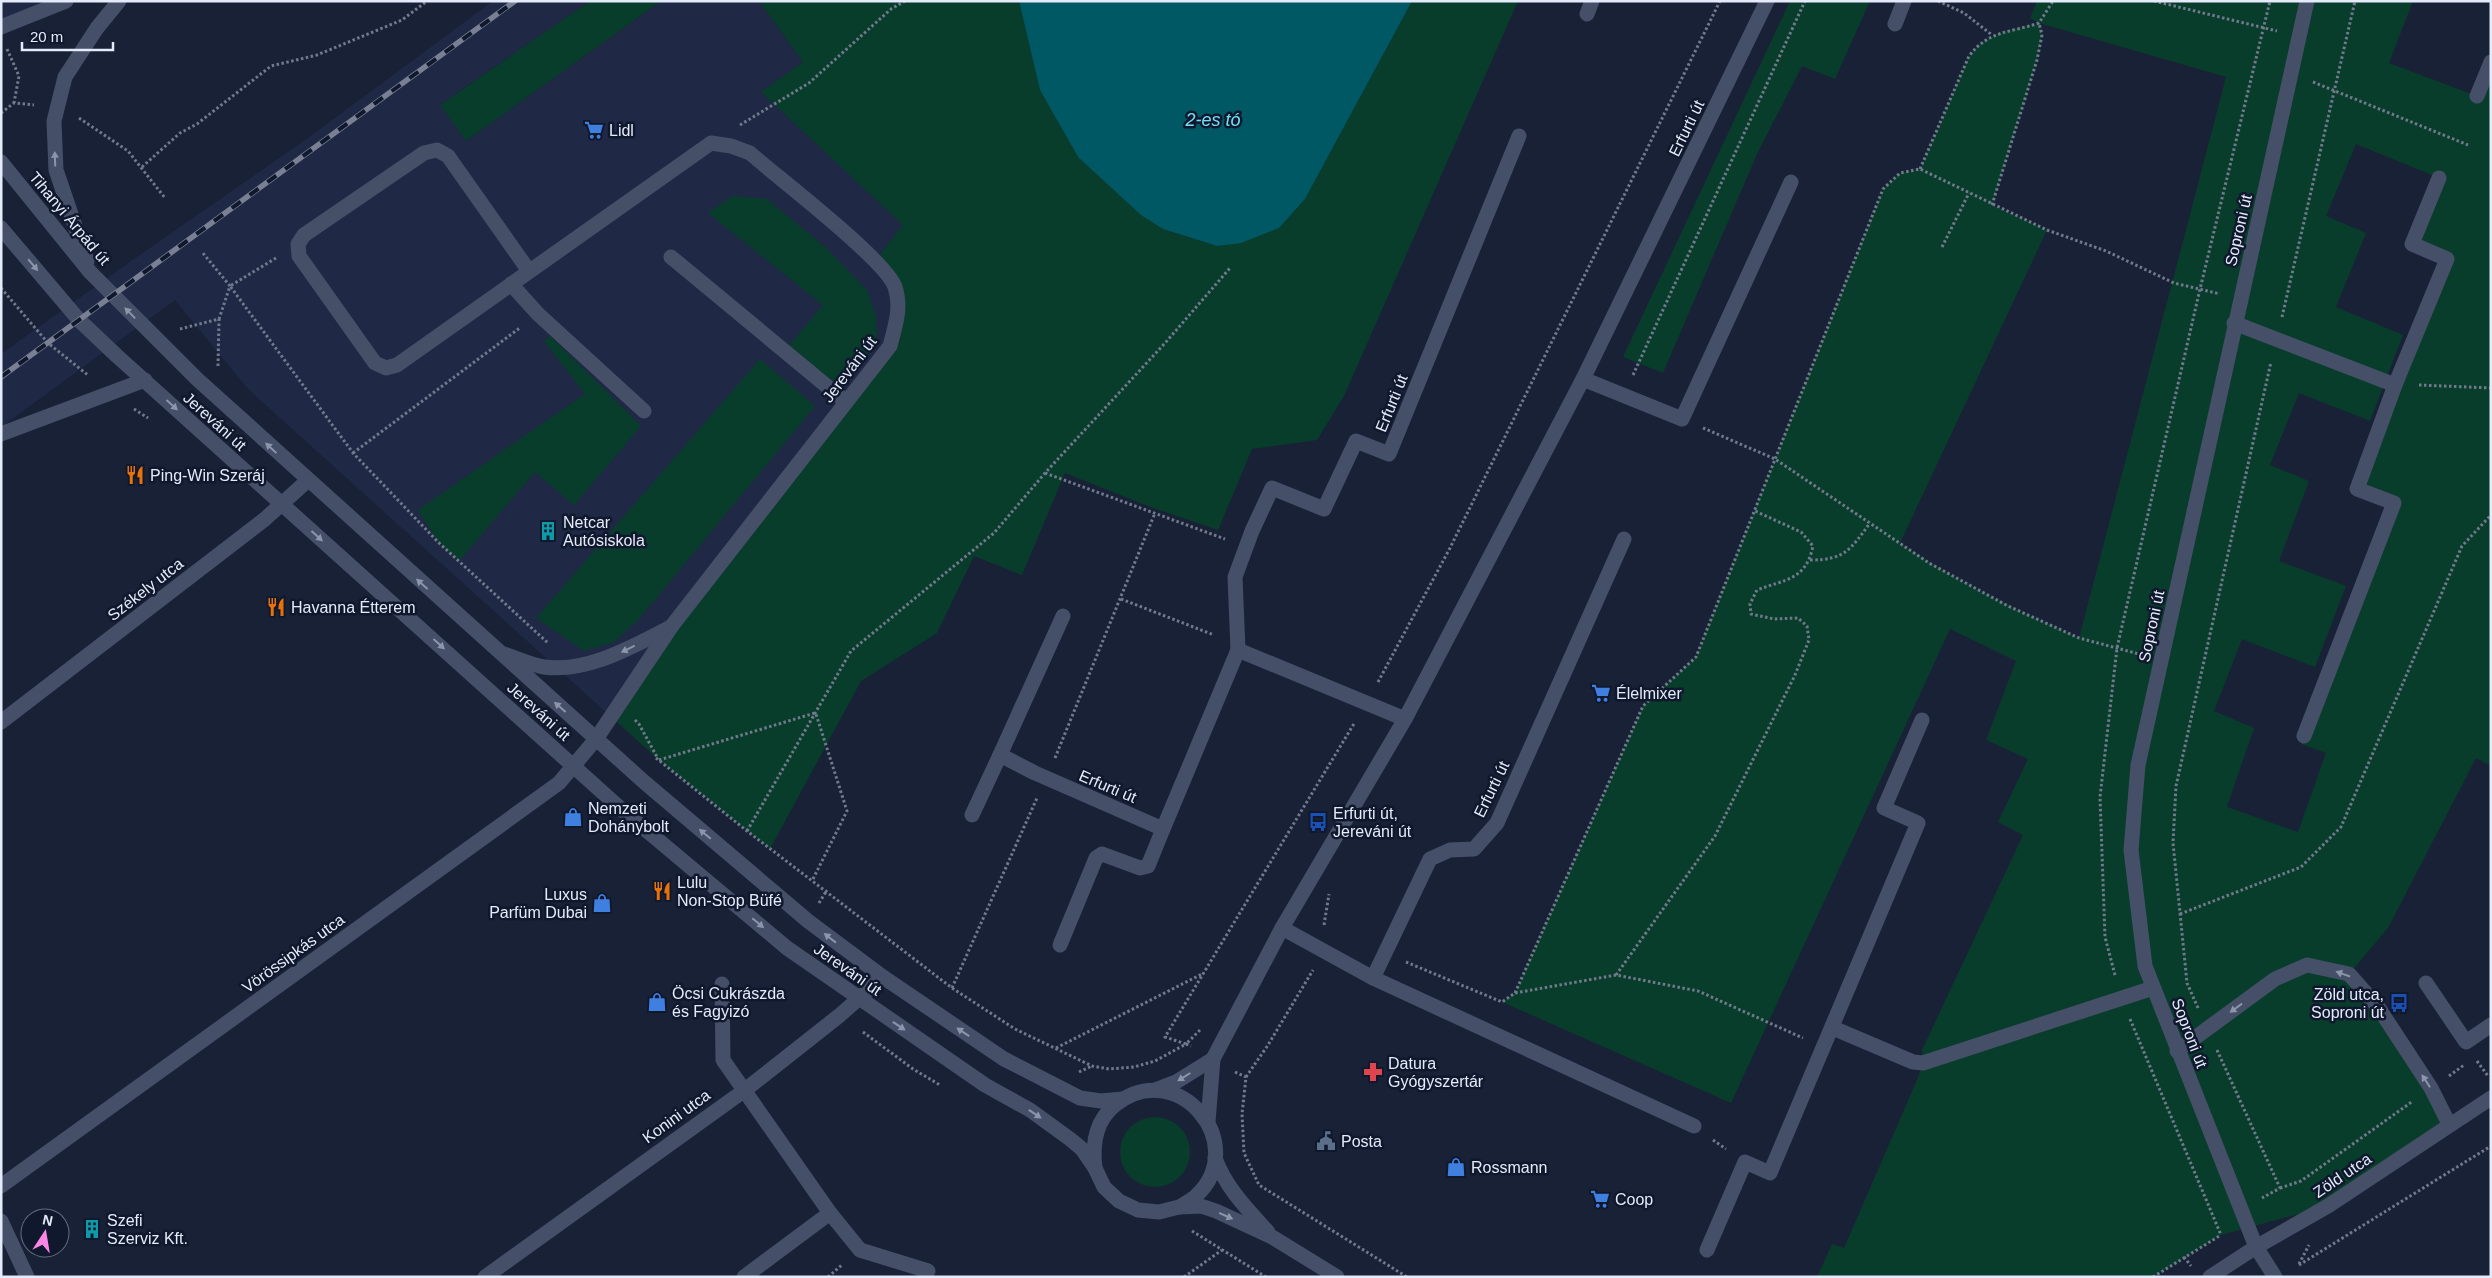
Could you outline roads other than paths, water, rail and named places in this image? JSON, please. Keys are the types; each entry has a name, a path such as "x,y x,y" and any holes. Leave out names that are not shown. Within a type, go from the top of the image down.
{"street":[{"path":"1,27 66,1"},
{"path":"90,272 56,170 54,121 65,77 97,28 119,1"},
{"name":"Erfurti út","path":"1208,1122 1213,1059 1282,928 1405,719 1583,378 1767,1"},
{"path":"1895,24 1904,1"},
{"name":"Soproni út","path":"2275,1277 2256,1247 2145,966 2130,850 2138,765 2234,324 2307,1"},
{"path":"2477,96 2491,62"},
{"name":"Erfurti út","path":"1000,754 1046,778 1163,829 1238,647 1235,577 1246,546 1272,488 1324,509 1356,441 1389,454 1519,136"},
{"name":"Jereváni út","path":"529,271 711,143 731,146 750,153 876,260 895,285 900,308 890,346 672,627 596,739"},
{"path":"437,150 448,156 529,271 397,365 386,368 375,363 335,309 299,256 298,244 304,235 424,153 437,150"},
{"name":"Tihanyi Árpád út","path":"1,162 90,272 113,295"},
{"path":"2304,736 2394,503 2357,489 2396,385 2447,259 2412,244 2439,178"},
{"path":"1583,378 1682,419 1790,182"},
{"name":"Jereváni út","path":"1,228 79,320 621,809 787,948 985,1085 1051,1125 1082,1149 1095,1168 1104,1187 1119,1201 1138,1210 1159,1212 1179,1207 1200,1206 1216,1211 1272,1236 1337,1277"},
{"path":"671,257 846,402"},
{"path":"511,284 538,314 644,411"},
{"name":"Jereváni út","path":"113,295 197,380 497,652 808,921 883,978 1004,1059 1067,1093 1080,1098 1101,1100 1123,1098 1138,1092 1154,1090 1170,1092 1185,1099 1198,1109 1208,1122 1214,1140 1215,1158 1222,1176 1230,1189 1272,1236"},
{"path":"2234,324 2396,385"},
{"path":"1,434 145,380"},
{"name":"Székely utca","path":"1,722 265,519 307,481"},
{"name":"Erfurti út","path":"1373,978 1430,860 1450,850 1474,849 1497,823 1624,539"},
{"path":"972,815 1063,616"},
{"name":"Jereváni út","path":"497,652 544,667 573,666 612,656 672,627"},
{"path":"1238,647 1405,719"},
{"path":"1707,1250 1744,1162 1770,1173 1833,1028 1918,823 1884,808 1922,720"},
{"name":"Vörössipkás utca","path":"1,1186 559,783 596,739"},
{"path":"1060,945 1096,858 1102,854 1140,868 1148,866 1163,829"},
{"path":"1282,928 1373,978 1694,1126"},
{"path":"2178,1051 2275,979 2307,966 2349,974 2378,1007 2431,1088 2449,1124"},
{"name":"Konini utca","path":"485,1277 745,1090 883,978"},
{"path":"2426,983 2466,1042 2491,1025"},
{"path":"722,984 724,1060 830,1213 860,1250 928,1271"},
{"path":"1833,1028 1913,1062 1923,1063 2154,988"},
{"path":"1154,1090 1176,1082 1213,1059"},
{"name":"Jereváni út","path":"1095,1168 1093,1148 1097,1129 1108,1111 1123,1098"},
{"name":"Zöld utca","path":"2210,1277 2256,1247 2328,1206 2449,1124 2491,1098"},
{"name":"Jereváni út","path":"1179,1207 1196,1196 1209,1178 1215,1158"},
{"path":"744,1277 830,1213"},
{"path":"2,1225 27,1277"}],"water":[{"name":"2-es tó","path":"1019,1 1412,1 1305,199 1279,228 1241,243 1217,246 1163,229 1141,215 1078,157 1040,90"}],"railway":[{"path":"1,377 515,1"}],"place":[{"name":"Lidl","path":"594,130"},
{"name":"Ping-Win Szeráj","path":"135,475"},
{"name":"Netcar Autósiskola","path":"548,531"},
{"name":"Havanna Étterem","path":"276,607"},
{"name":"Élelmixer","path":"1601,693"},
{"name":"Nemzeti Dohánybolt","path":"573,817"},
{"name":"Erfurti út, Jereváni út","path":"1318,822"},
{"name":"Lulu Non-Stop Büfé","path":"662,891"},
{"name":"Luxus Parfüm Dubai","path":"602,903"},
{"name":"Öcsi Cukrászda és Fagyizó","path":"657,1002"},
{"name":"Zöld utca, Soproni út","path":"2399,1003"},
{"name":"Datura Gyógyszertár","path":"1373,1072"},
{"name":"Posta","path":"1326,1141"},
{"name":"Rossmann","path":"1456,1167"},
{"name":"Coop","path":"1600,1199"},
{"name":"Szefi Szerviz Kft.","path":"92,1229"}]}
